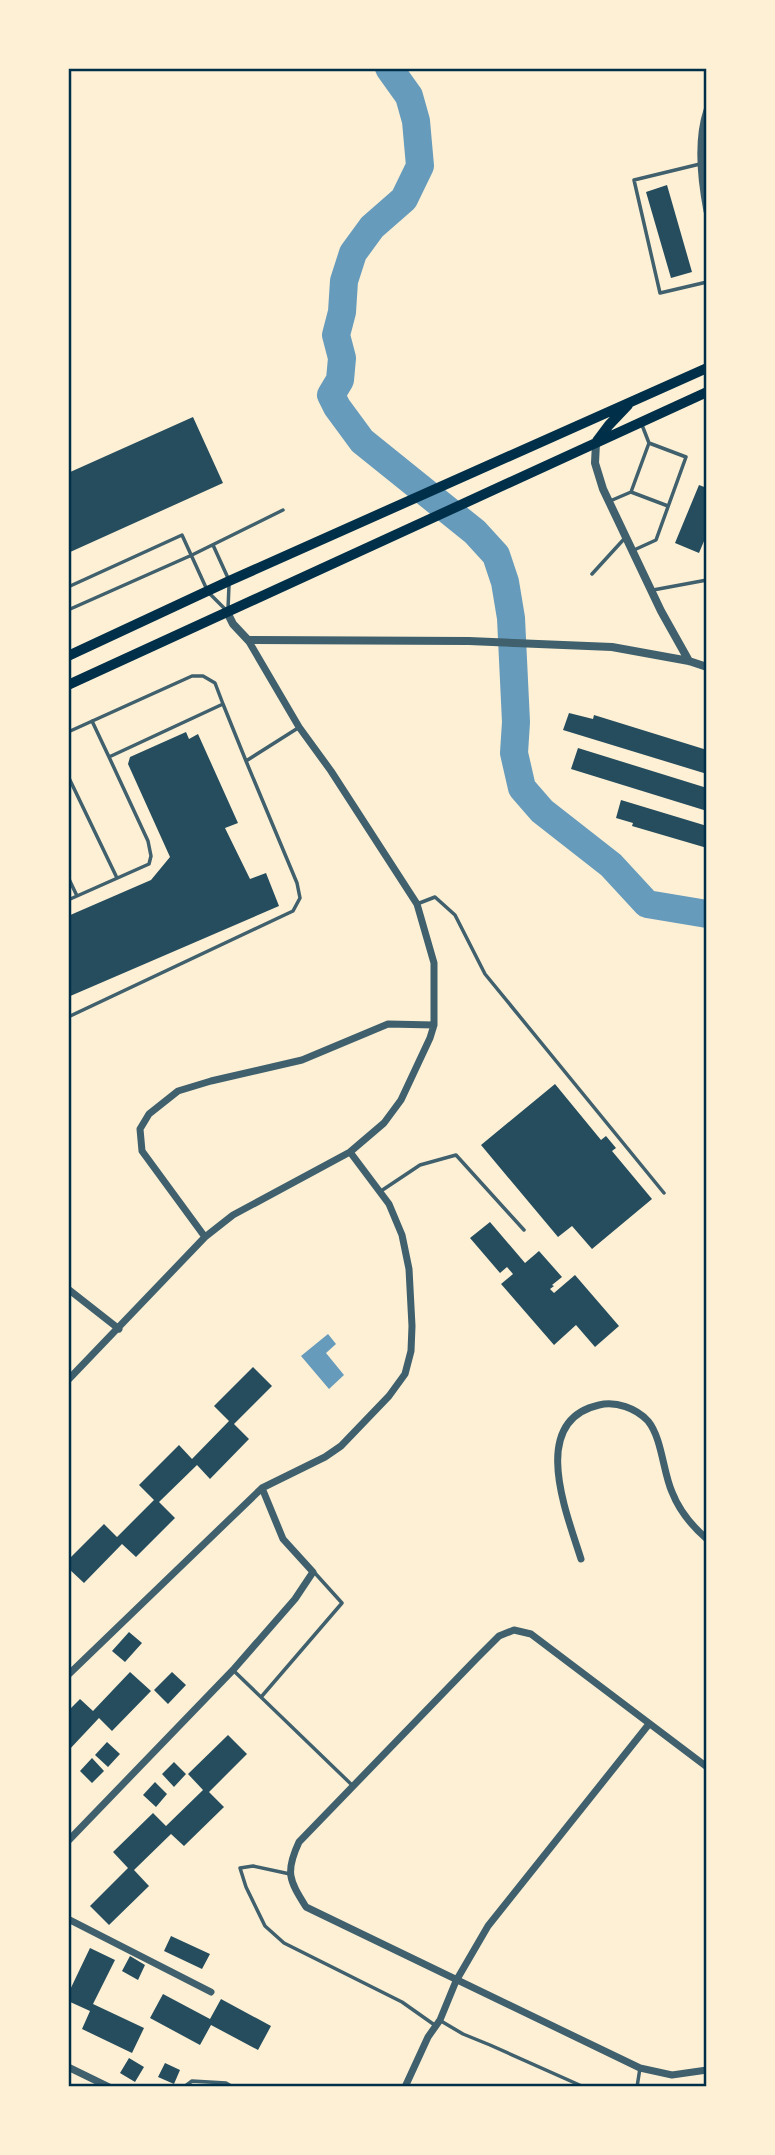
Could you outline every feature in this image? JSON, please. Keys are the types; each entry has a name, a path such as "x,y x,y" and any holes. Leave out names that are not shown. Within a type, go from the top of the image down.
{"main road":[{"path":"71,652 707,368"},
{"path":"68,685 707,392"},
{"path":"596,443 632,401"}],"street":[{"path":"707,110 703,122 702,164 707,209"},
{"path":"596,443 595,463 609,502 651,591 689,662"},
{"path":"68,1380 205,1237 233,1215 350,1152 384,1123 401,1100 434,1025 433,963 417,904 331,771 299,727 248,640 233,624 227,612"},
{"path":"248,640 469,641 612,647 707,667"},
{"path":"205,1237 142,1151 140,1129 149,1114 178,1091 302,1060 388,1024 434,1025"},
{"path":"68,1675 262,1488 325,1457 341,1446 389,1396 405,1374 411,1351 412,1326 409,1269 399,1226 389,1204 350,1152"},
{"path":"68,1289 119,1329"},
{"path":"581,1559 561,1493 557,1454 562,1437 579,1413 605,1403 619,1404 631,1409 649,1423 672,1493 682,1511 707,1539"},
{"path":"68,1841 233,1670 295,1599 313,1572 283,1539 262,1488"},
{"path":"707,1767 531,1634 514,1630 499,1636 484,1650 299,1842 289,1862 292,1885 306,1907 640,2068 672,2075 707,2070"},
{"path":"405,2087 456,1981 488,1926 649,1724"},
{"path":"68,1919 211,1992"},
{"path":"68,2067 109,2087"}],"lane":[{"path":"702,164 634,180 660,293 707,282"},
{"path":"609,502 631,492 642,468 649,443 640,423"},
{"path":"632,551 656,540 686,457 649,443"},
{"path":"671,479 677,481"},
{"path":"631,492 668,506"},
{"path":"68,610 192,555 283,510"},
{"path":"68,587 182,535 208,592 227,612"},
{"path":"592,574 626,537"},
{"path":"213,545 229,581 227,612"},
{"path":"651,591 707,580"},
{"path":"68,732 192,677 203,676 215,683 297,883 300,898 293,911 68,1017"},
{"path":"108,757 223,705"},
{"path":"68,900 149,864 151,856 148,841 92,721"},
{"path":"246,761 299,727"},
{"path":"68,776 117,878"},
{"path":"68,877 77,896"},
{"path":"417,904 435,897 455,915 485,974 664,1193"},
{"path":"380,1192 420,1165 456,1156 524,1230"},
{"path":"262,1696 342,1603 313,1572"},
{"path":"233,1670 353,1786"},
{"path":"291,1874 253,1866 240,1868 265,1926 284,1943 438,2023 584,2087"},
{"path":"637,2087 640,2068"},
{"path":"184,2087 192,2081 226,2083 233,2087"}],"water":[{"path":"328,1334 336,1344 326,1353 344,1375 329,1389 301,1356"}],"building":[{"path":"667,185 692,272 671,278 646,192"},
{"path":"193,417 223,483 68,553 68,473"},
{"path":"699,485 707,488 707,534 699,553 675,543"},
{"path":"569,713 593,719 594,715 707,750 707,774 563,730"},
{"path":"186,732 189,739 198,734 238,823 225,828 250,879 266,873 279,906 68,997 68,916 151,880 170,857 128,764 130,757"},
{"path":"578,748 707,788 707,811 571,769"},
{"path":"621,800 707,826 707,848 632,826 633,823 616,818"},
{"path":"555,1084 601,1140 606,1136 616,1148 612,1151 652,1199 592,1249 572,1226 558,1237 481,1145"},
{"path":"490,1222 525,1263 539,1251 562,1277 550,1289 554,1293 575,1275 619,1326 595,1347 576,1325 554,1345 501,1284 513,1274 507,1267 500,1273 470,1238"},
{"path":"253,1367 272,1386 234,1424 249,1439 210,1479 197,1465 159,1502 175,1518 136,1557 122,1544 84,1583 68,1568 68,1560 104,1524 117,1537 154,1500 139,1485 179,1445 192,1459 229,1421 214,1406"},
{"path":"129,1632 142,1643 125,1662 112,1651"},
{"path":"130,1672 151,1691 112,1731 99,1718 68,1751 68,1711 80,1699 93,1711"},
{"path":"172,1672 186,1685 168,1704 154,1690"},
{"path":"228,1735 247,1754 209,1792 224,1807 184,1846 171,1834 134,1870 149,1886 109,1925 90,1906 128,1868 113,1852 153,1813 166,1826 203,1790 188,1774"},
{"path":"107,1742 120,1754 108,1767 95,1755"},
{"path":"92,1758 104,1771 92,1783 80,1771"},
{"path":"174,1762 186,1774 174,1787 162,1774"},
{"path":"155,1782 167,1794 156,1807 143,1795"},
{"path":"171,1936 210,1954 202,1969 164,1951"},
{"path":"90,1948 115,1960 93,2004 144,2028 132,2053 82,2029 90,2011 68,2001 68,1994"},
{"path":"130,1956 145,1965 138,1980 122,1971"},
{"path":"163,1994 210,2019 221,1999 271,2026 258,2050 211,2025 200,2045 150,2018"},
{"path":"129,2058 144,2067 135,2082 120,2073"},
{"path":"165,2063 180,2070 174,2084 158,2077"}],"waterway":[{"path":"389,68 409,96 416,121 420,166 404,199 372,227 353,253 344,281 342,312 336,335 342,358 340,380 331,395 362,441 475,532 496,555 505,582 511,618 516,722 514,753 522,788 542,811 611,865 647,904 707,914"}]}
